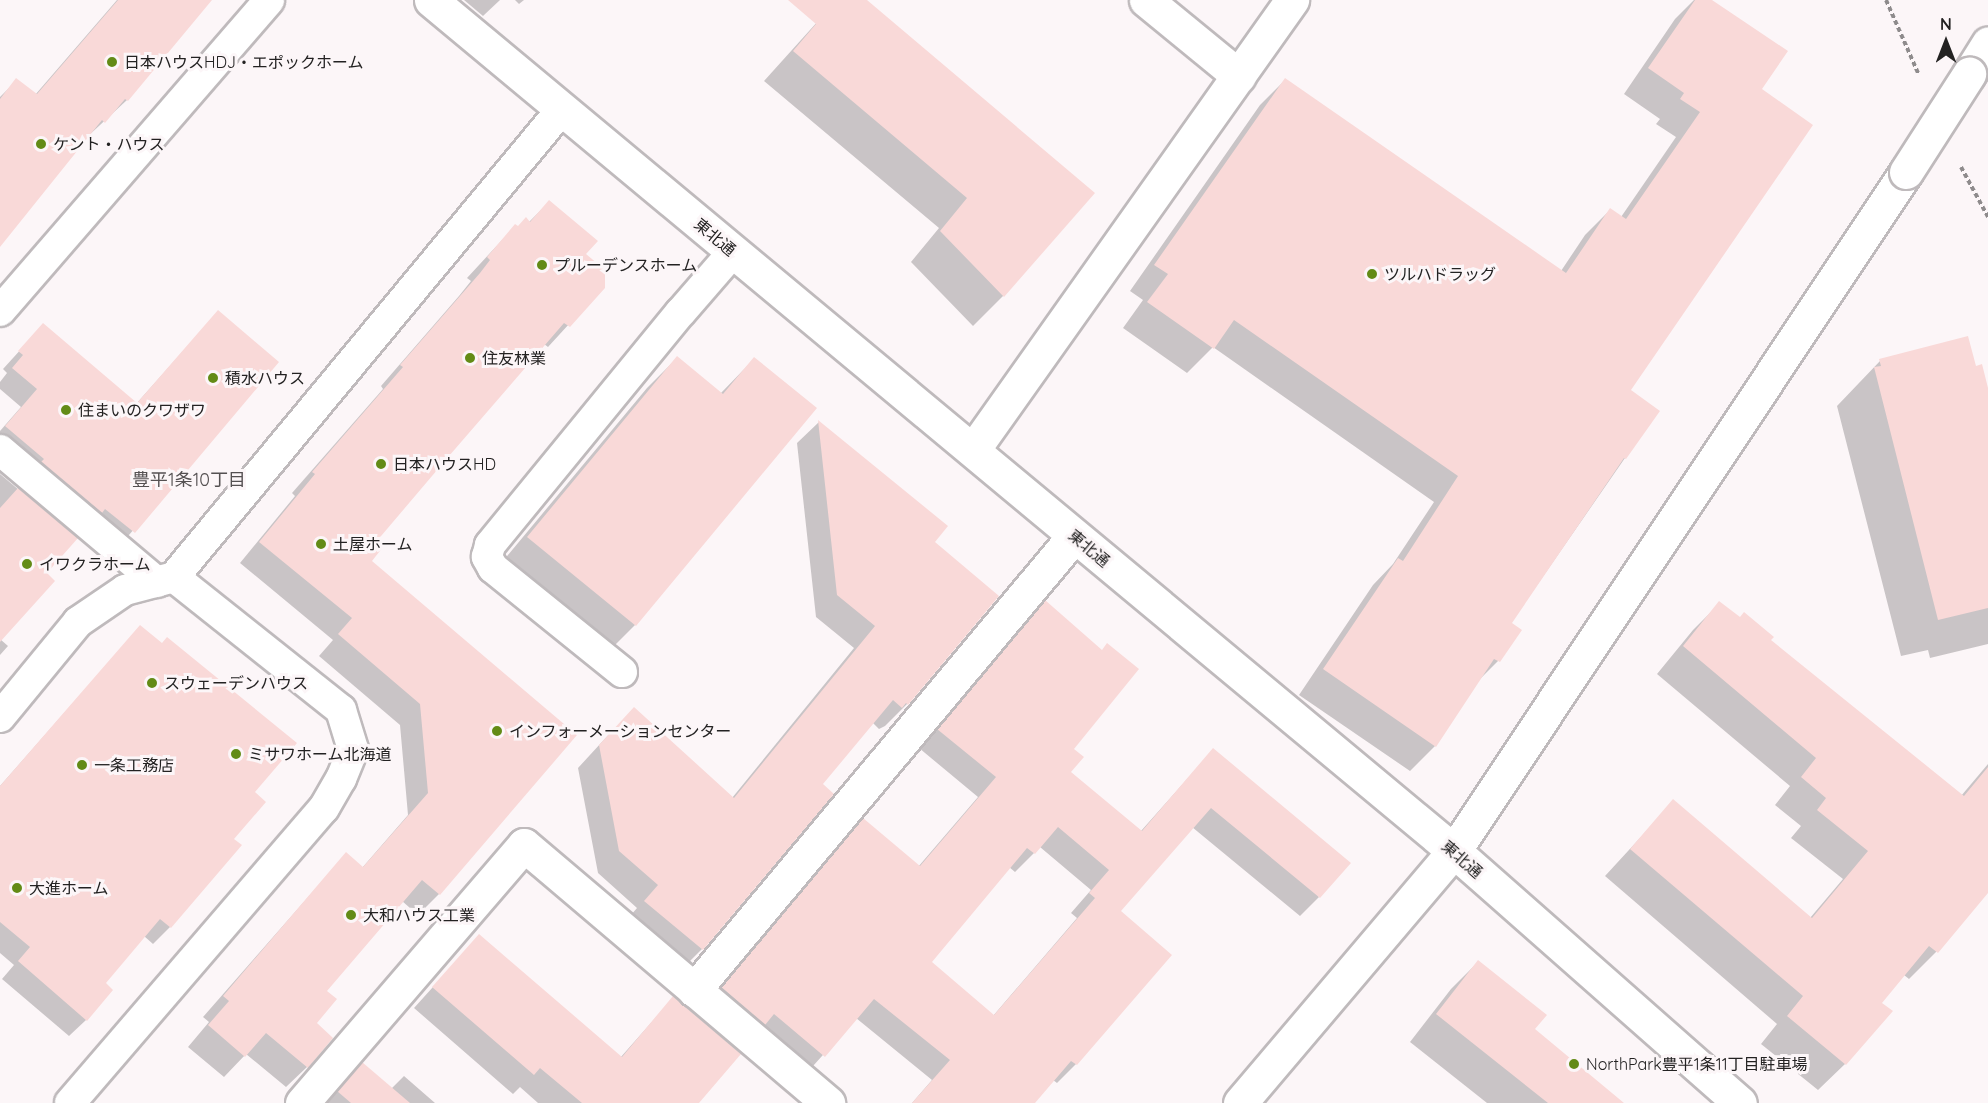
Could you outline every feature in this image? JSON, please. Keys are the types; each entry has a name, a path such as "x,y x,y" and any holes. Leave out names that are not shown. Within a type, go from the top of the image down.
{"street":[{"name":"東北通","path":"431,0 1454,851 1740,1103"},
{"path":"1146,0 1239,76"},
{"path":"973,450 1292,0"},
{"path":"1240,1103 1454,851 1906,172 1988,44"},
{"path":"694,990 1074,536"},
{"path":"302,1103 524,845 828,1103"}],"lane":[{"path":"0,311 269,0"},
{"path":"0,717 78,622 125,591 166,579 562,109"},
{"path":"622,672 493,568 487,557 490,545 733,252"},
{"path":"0,450 166,579 341,710 353,748 341,779 324,808 70,1103"}],"building":[{"path":"118,0 212,0 128,101 125,99 105,123 102,120 0,247 0,99 16,78 37,94"},
{"path":"788,0 867,0 1095,193 1004,297 940,231 967,198 793,51 816,24"},
{"path":"1695,0 1712,0 1788,51 1762,89 1813,125 1631,390 1660,411 1626,459 1624,458 1512,623 1522,630 1500,662 1494,659 1436,747 1323,669 1398,558 1403,561 1458,476 1234,320 1214,349 1147,302 1168,274 1154,265 1285,78 1566,273 1610,208 1626,219 1700,112 1680,99 1684,93 1648,68"},
{"path":"549,200 598,241 586,254 605,270 605,288 570,327 564,323 449,456 376,542 383,547 372,561 577,735 440,895 422,880 327,991 337,999 317,1023 333,1038 308,1068 266,1033 245,1057 208,1025 229,1001 223,996 346,852 363,867 428,793 420,704 338,634 352,618 259,542 315,474 312,472 403,367 400,365 480,273 490,260 487,257 515,224 518,226 526,217 530,222"},
{"path":"218,310 279,362 135,533 105,509 102,513 41,462 44,459 5,426 37,389 12,368 23,355 18,351 43,323 137,403"},
{"path":"1968,336 1976,366 1982,364 1988,388 1988,608 1938,620 1874,367 1881,366 1879,359"},
{"path":"677,356 723,394 754,357 817,408 636,626 527,537"},
{"path":"818,420 948,526 935,542 999,596 908,705 906,703 902,708 893,700 823,784 834,794 703,950 644,901 658,885 619,851 599,745 634,707 734,798 875,626 837,595"},
{"name":"イワクラホーム","path":"18,488 78,538 47,573 55,581 0,642 0,508"},
{"path":"1045,600 1102,650 1107,643 1139,669 1074,749 1084,757 1071,772 1142,831 1213,748 1351,863 1320,898 1211,808 1121,911 1172,955 1077,1065 1071,1061 1035,1103 912,1103 950,1060 874,999 825,1057 774,1014 765,1025 721,987 863,818 920,866 996,777 937,729","holes":["1058,827 1109,870 1089,893 1095,898 994,1015 932,962 1027,848 1035,854"]},
{"path":"1719,601 1740,617 1744,612 1774,637 1771,640 1964,796 1988,767 1988,893 1938,953 1929,946 1882,1003 1893,1011 1846,1065 1787,1016 1803,996 1630,849 1673,799 1812,918 1868,851 1817,810 1826,798 1801,777 1816,758 1683,646"},
{"path":"140,625 162,643 167,637 297,743 255,792 266,802 234,839 242,845 171,928 160,919 106,983 113,990 87,1021 18,961 30,947 0,922 0,786"},
{"path":"479,934 622,1057 673,996 741,1054 699,1103 582,1103 540,1068 534,1075 432,987"},
{"path":"1478,960 1547,1015 1535,1029 1624,1103 1548,1103 1436,1014"},
{"path":"362,1062 410,1103 351,1103 337,1091"}],"place":[{"name":"日本ハウスHDJ・エポックホーム","path":"112,62"},
{"name":"ケント・ハウス","path":"41,144"},
{"name":"プルーデンスホーム","path":"542,265"},
{"name":"ツルハドラッグ","path":"1372,274"},
{"name":"住友林業","path":"470,358"},
{"name":"積水ハウス","path":"213,378"},
{"name":"住まいのクワザワ","path":"66,410"},
{"name":"日本ハウスHD","path":"381,464"},
{"name":"土屋ホーム","path":"321,544"},
{"name":"イワクラホーム","path":"27,564"},
{"name":"スウェーデンハウス","path":"152,683"},
{"name":"インフォーメーションセンター","path":"497,731"},
{"name":"ミサワホーム北海道","path":"236,754"},
{"name":"一条工務店","path":"82,765"},
{"name":"大進ホーム","path":"17,888"},
{"name":"大和ハウス工業","path":"351,915"},
{"name":"NorthPark豊平1条11丁目駐車場","path":"1574,1064"}],"district":[{"name":"豊平1条10丁目","path":"189,480"}]}
